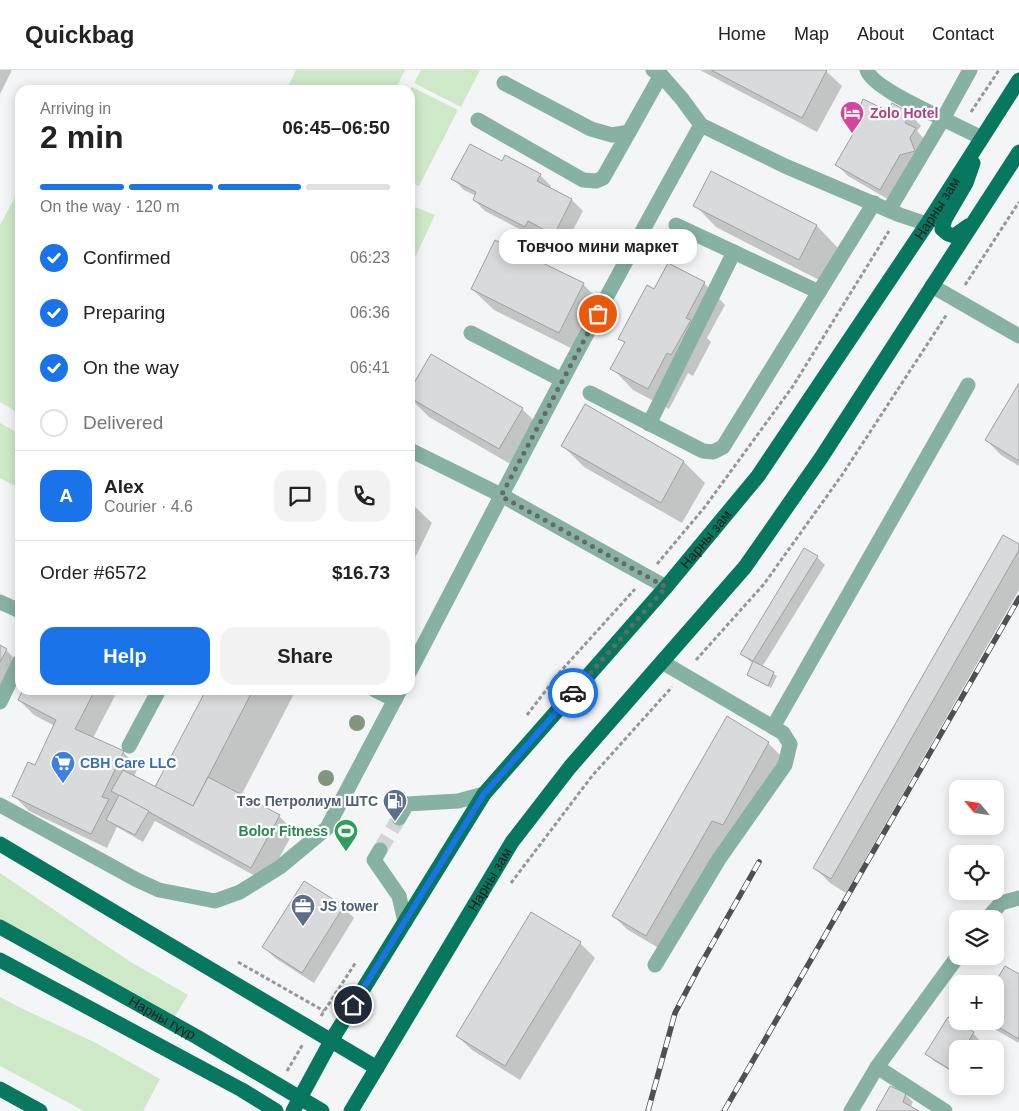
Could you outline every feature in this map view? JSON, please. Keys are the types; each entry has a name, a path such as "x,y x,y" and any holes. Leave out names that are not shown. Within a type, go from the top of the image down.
{"main road":[{"name":"Нарны зам","path":"293,1111 331,1041 484,794 666,587 758,476 927,224 1019,80"},
{"path":"975,220 954,236 942,229 945,220 966,183 982,138"},
{"name":"Нарны зам","path":"351,1111 512,842 570,767 745,567 822,458 1019,152"},
{"path":"0,844 377,1068"},
{"name":"Нарны гүүр","path":"0,928 197,1037 322,1111"},
{"name":"Нарны гүүр","path":"0,960 242,1090 276,1111"},
{"path":"0,1089 40,1111"}],"street":[{"path":"867,70 869,76 886,89 982,138"},
{"path":"894,212 970,70"},
{"path":"478,120 583,180 596,181 603,178 629,132 657,73 682,99 701,125 785,166 927,224"},
{"path":"504,83 591,129 612,135 629,132"},
{"path":"415,661 562,380 701,125"},
{"path":"590,393 703,451 713,452 723,447 874,203"},
{"path":"676,225 819,292"},
{"path":"649,424 734,252"},
{"path":"932,286 1019,336"},
{"path":"471,333 562,380"},
{"path":"773,727 968,386"},
{"path":"415,453 501,496 666,587"},
{"path":"0,602 15,609"},
{"path":"655,965 719,859 785,765 790,744 783,733 662,662"},
{"path":"0,702 15,671"},
{"path":"129,746 157,695"},
{"path":"0,805 137,880 159,890 216,901 240,892 280,867 327,828 398,695"},
{"path":"399,818 408,804 458,801 484,794"},
{"path":"380,850 374,860 399,896 405,922"},
{"path":"994,910 1001,903 1019,898"},
{"path":"851,1111 877,1067 951,965"},
{"path":"877,1067 945,1111"}],"path":[{"path":"961,127 999,70"},
{"path":"524,718 560,672 704,508 793,386 894,212"},
{"path":"284,1078 312,1029 361,954"}],"green space":[{"path":"296,70 405,70 398,85 288,85"},
{"path":"421,70 480,70 461,107 414,83"},
{"path":"415,88 458,110 419,186 415,184"},
{"path":"15,197 15,411 0,402 0,225"},
{"path":"415,207 435,215 415,257"},
{"path":"0,423 15,431 15,486 0,478"},
{"path":"0,873 129,961 188,995 173,1019 0,922"},
{"path":"0,997 94,1042 160,1079 143,1111 84,1111 0,1066"}],"building":[{"path":"711,70 827,70 802,118"},
{"path":"863,99 888,111 892,103 910,113 905,123 916,128 910,138 915,151 900,155 880,190 835,165 864,115 858,111"},
{"path":"470,144 502,161 505,155 541,174 537,181 572,199 554,235 528,221 525,227 473,200 476,192 451,179"},
{"path":"711,171 817,225 799,260 693,206"},
{"path":"495,240 584,283 559,333 471,289"},
{"path":"668,263 705,282 686,318 691,320 671,355 667,353 648,389 610,369 625,342 618,339 647,285 654,289"},
{"path":"431,354 523,408 499,449 415,401 415,381"},
{"path":"1019,383 1019,461 985,440"},
{"path":"585,404 684,461 661,503 561,446"},
{"path":"1003,535 1019,544 1019,550 831,879 813,868"},
{"path":"804,548 818,556 753,661 740,654"},
{"path":"0,645 7,649 0,662"},
{"path":"753,661 774,672 768,686 747,675"},
{"path":"20,695 92,695 75,729 124,751 102,797 109,799 91,834 12,796 28,762 35,765 56,720 18,700"},
{"path":"203,695 250,695 193,806 155,787"},
{"path":"727,716 769,742 723,825 712,821 646,936 612,916"},
{"path":"123,770 193,806 208,777 280,815 251,868 111,791"},
{"path":"119,795 149,811 135,835 106,820"},
{"name":"JS tower","path":"304,881 344,906 302,973 262,947"},
{"path":"531,912 581,942 505,1066 456,1036"},
{"path":"1005,966 1019,974 1019,1039 1004,1030 1004,975 1000,975"},
{"path":"948,1017 949,1030 971,1030 974,1032 969,1040 949,1040 949,1069 925,1054"},
{"path":"890,1086 906,1093 903,1102 919,1111 876,1111"}],"tunnel":[{"path":"380,850 399,818"}],"railway":[{"path":"724,1111 1019,598"},
{"path":"648,1111 675,1013 759,862"}],"way so far":[{"path":"573,693 666,587 501,496 598,314"}],"place":[{"name":"Zolo Hotel","path":"852,134"},
{"name":"Товчоо мини маркет","path":"598,314"},
{"name":"CBH Care LLC","path":"63,784"},
{"name":"Тэс Петролиум ШТС","path":"395,822"},
{"name":"Bolor Fitness","path":"346,852"},
{"name":"JS tower","path":"303,927"}],"route":[{"path":"353,1005 484,794 573,693"}]}
